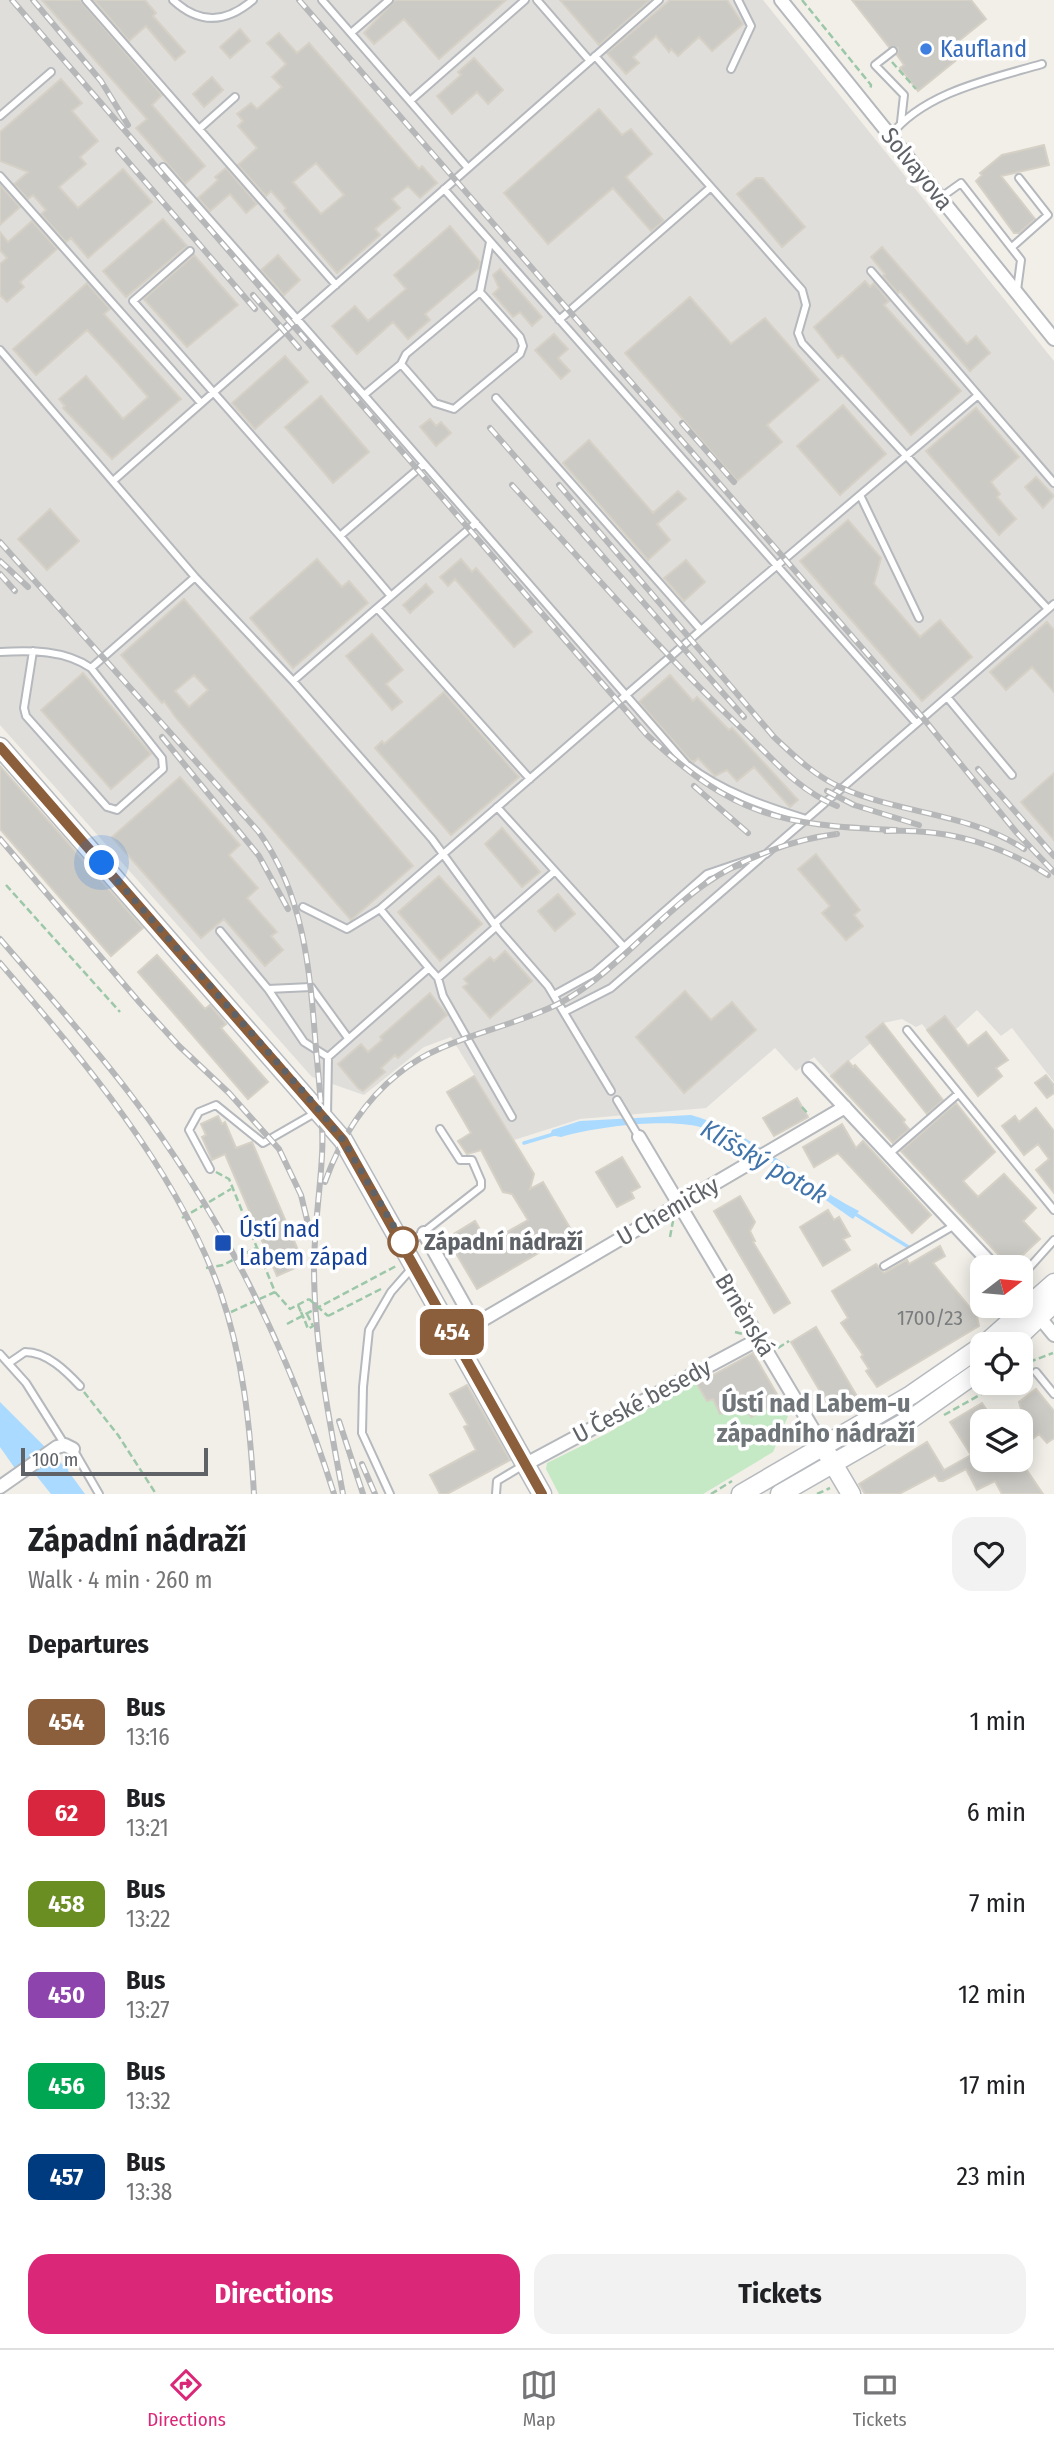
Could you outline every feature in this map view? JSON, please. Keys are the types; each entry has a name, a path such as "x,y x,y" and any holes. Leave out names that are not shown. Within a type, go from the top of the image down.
{"street":[{"name":"Solvayova","path":"781,0 1054,339"},
{"path":"0,747 324,1115 350,1151 407,1258 455,1336 542,1494"},
{"path":"810,1069 983,1255"},
{"name":"U Chemičky","path":"455,1336 845,1107"},
{"name":"Brněnská","path":"637,1134 851,1494"},
{"path":"424,1233 475,1324"},
{"path":"1033,1304 1054,1283"},
{"path":"1033,1306 1054,1303"},
{"path":"1033,1310 1054,1335"},
{"path":"999,1332 1016,1318"},
{"name":"U České besedy","path":"526,1464 759,1339"},
{"path":"741,1494 911,1395 970,1354"},
{"path":"780,1494 923,1412 970,1378"},
{"path":"4,1485 64,1448"}],"lane":[{"path":"86,0 335,285"},
{"path":"173,0 191,13 222,18 234,15 253,0"},
{"path":"322,0 468,168"},
{"path":"351,33 389,0"},
{"path":"410,101 525,0"},
{"path":"537,0 802,289 806,306 798,333 802,343 1051,606 611,988 564,1012"},
{"path":"113,481 659,0"},
{"path":"731,69 748,39 751,26 738,0"},
{"path":"890,53 875,65 904,95 901,121"},
{"path":"890,136 901,121 949,91 1042,64"},
{"path":"0,116 51,72"},
{"path":"199,129 235,97"},
{"path":"163,167 298,318 673,751 699,774 755,802 807,819"},
{"path":"0,176 201,403"},
{"path":"1012,247 1048,215 1019,178"},
{"path":"940,198 961,183 1021,260 1016,292"},
{"path":"559,320 711,187"},
{"path":"444,190 916,723"},
{"path":"364,394 401,365 406,354 480,292 490,242"},
{"path":"190,251 132,301 214,391 391,596"},
{"path":"871,271 1054,483"},
{"path":"401,365 435,403 448,410 460,406 520,354 523,346 520,337 480,292"},
{"path":"0,350 195,577 293,681 443,854 496,925 554,995 611,1091"},
{"path":"303,907 347,929 380,909 977,396"},
{"path":"496,398 702,630"},
{"path":"340,536 424,464"},
{"path":"860,495 919,618"},
{"path":"293,681 476,523"},
{"path":"91,668 195,577"},
{"path":"377,608 530,779"},
{"path":"0,652 33,651 76,659 91,668 164,761 160,772 113,811 26,716 24,708 33,651"},
{"path":"947,697 1012,775"},
{"path":"497,807 624,947"},
{"path":"554,995 587,977 698,880 717,869 766,854"},
{"path":"438,978 555,871"},
{"path":"380,909 438,978 443,996 512,1117"},
{"path":"220,931 268,989 304,1042 328,1056"},
{"path":"210,1169 188,1130 199,1112 216,1105 263,1143 324,1115 328,1056 429,968"},
{"path":"268,989 311,987 348,1038"},
{"path":"907,1030 1054,1210"},
{"path":"889,1154 958,1094"},
{"path":"617,1100 637,1134"},
{"path":"390,1494 362,1433 363,1387 369,1330 391,1292 402,1279 407,1258 424,1233 481,1187 472,1160 460,1160 440,1129"},
{"path":"884,1266 955,1225"},
{"path":"1033,1263 1054,1240"},
{"path":"9,1363 25,1352 33,1353 62,1368 80,1386"},
{"path":"0,1354 46,1412 64,1448 99,1494"},
{"path":"1036,1372 1054,1394"},
{"path":"496,1494 497,1481 526,1464"}],"path":[{"path":"802,0 871,85 867,93"},
{"path":"890,53 914,90 916,89"},
{"path":"6,885 120,1012"},
{"path":"802,1107 811,1118"},
{"path":"210,1169 229,1179 275,1292 290,1309 309,1300 328,1316 402,1279"},
{"path":"182,1218 232,1188"},
{"path":"670,1237 673,1221"},
{"path":"206,1268 223,1265 256,1248"},
{"path":"287,1325 407,1258"},
{"path":"231,1312 275,1292"},
{"path":"298,1305 309,1329 313,1326 307,1314"},
{"path":"735,1332 743,1334"},
{"path":"778,1348 789,1341"},
{"path":"1033,1360 1053,1353"},
{"path":"80,1386 118,1435 156,1494"},
{"path":"817,1494 832,1488"}],"shaded area":[{"path":"0,0 763,0 1054,361 1054,1082 1012,1028 1001,1036 977,1010 955,1030 945,1016 927,1030 922,1024 916,1027 902,1019 883,1023 871,1043 831,1076 814,1057 796,1071 775,1048 706,1108 580,1119 514,1140 451,1037 424,1047 364,1095 312,1077 0,725"}],"green space":[{"path":"695,1380 707,1401 713,1399 720,1414 728,1390 750,1417 782,1401 788,1416 773,1452 703,1494 559,1494 546,1469 547,1463 608,1433"}],"water":[{"path":"691,1115 736,1133 757,1145 859,1211 853,1219 750,1150 708,1129 690,1125 643,1124 608,1127 561,1137 550,1135 552,1130 580,1121"},
{"path":"0,1402 66,1468 85,1494 51,1494 35,1474 14,1467 0,1447"}],"building":[{"path":"42,0 80,0 162,95 152,105 205,166 185,184 136,128 147,119"},
{"path":"94,0 145,0 156,13 153,16 185,52 175,60 146,26 129,41"},
{"path":"395,0 506,0 439,59 404,19 374,44 364,33"},
{"path":"560,0 648,0 649,1 599,45"},
{"path":"670,0 727,0 743,24 712,51 699,37 678,56 671,49 669,52 656,36 633,57 639,63 626,74 607,53"},
{"name":"Kaufland","path":"852,0 971,0 986,19 955,44 964,54 918,91 900,68 904,65 897,55 898,48 889,47"},
{"path":"240,29 250,41 230,58 220,47"},
{"path":"279,33 297,53 309,43 419,169 422,166 437,183 420,198 408,186 392,199 400,208 375,229 380,235 337,273 284,211 286,208 271,191 266,196 238,165 257,148 238,126 243,121 237,114 251,103 257,109 282,87 272,77 286,64 267,43","holes":["316,163 344,195 321,214 293,182"]},
{"path":"474,58 503,90 488,104 477,92 452,114 437,96 461,75 458,72"},
{"path":"212,77 223,90 204,107 193,94"},
{"path":"61,79 82,103 72,111 98,141 80,157 86,164 59,187 78,208 123,169 152,202 88,258 71,238 66,242 41,214 46,210 33,195 28,199 14,184 28,172 0,161 0,132"},
{"path":"599,109 622,135 631,129 652,154 626,177 664,221 651,231 613,188 548,244 504,193"},
{"path":"1044,145 1049,165 1001,176 1035,219 1019,233 1014,233 976,181 982,175 980,173 1002,155"},
{"path":"226,168 257,204 246,213 230,194 210,211 198,198 218,180 215,177"},
{"path":"756,178 763,178 805,227 782,247 737,194"},
{"path":"0,185 20,207 0,225"},
{"path":"163,219 187,246 126,297 103,271"},
{"path":"32,221 57,249 20,282 24,287 7,302 0,295 0,264 7,258 0,250 0,232 8,242"},
{"path":"450,226 480,262 479,268 425,314 430,320 408,339 393,322 357,354 332,326 355,306 368,321 406,289 394,275"},
{"path":"882,247 967,344 976,336 990,353 970,371 900,291 898,293 883,276 885,274 871,257"},
{"path":"194,255 238,305 187,347 144,299"},
{"path":"278,255 300,280 284,295 261,270"},
{"path":"500,269 542,317 532,326 520,312 513,317 493,294 499,288 493,275"},
{"path":"865,281 870,287 874,283 889,301 884,305 961,391 911,435 842,355 838,358 814,327"},
{"path":"87,283 110,309 104,314 181,399 112,459 63,408 65,406 59,399 86,376 123,419 148,397 118,363 87,330 36,375 13,349"},
{"path":"690,297 731,344 765,318 819,380 767,425 782,442 737,481 625,353"},
{"path":"554,334 568,349 558,358 570,371 561,379 535,350"},
{"path":"285,356 308,382 255,429 232,403"},
{"path":"321,396 369,452 333,483 285,427"},
{"path":"843,405 886,454 840,495 797,446"},
{"path":"976,408 1019,457 991,482 1000,494 997,497 1016,519 999,535 926,451"},
{"path":"430,419 436,426 441,422 451,433 436,446 420,427"},
{"path":"589,440 653,513 678,491 686,499 657,524 670,540 648,560 563,463"},
{"path":"1036,477 1054,496 1043,508 1025,487"},
{"path":"50,509 79,541 47,570 18,539"},
{"path":"848,520 881,558 874,584 920,637 940,620 972,657 922,701 800,561"},
{"path":"317,559 342,587 349,581 368,603 293,668 250,618"},
{"path":"461,559 472,572 476,568 532,632 514,647 455,579 448,586 440,577"},
{"path":"686,560 705,582 684,601 664,578"},
{"path":"426,584 433,592 410,613 403,605"},
{"path":"184,599 413,866 351,920 164,701 162,703 121,655","holes":["194,675 208,690 189,707 175,691"]},
{"path":"1047,622 1054,630 1054,692 1032,667 1006,690 990,672"},
{"path":"372,634 403,670 386,684 402,702 392,710 346,656"},
{"path":"83,673 151,754 111,789 41,710"},
{"path":"670,675 693,701 697,697 729,730 732,728 798,800 790,807 754,767 737,781 727,770 715,776 698,758 694,762 690,760 639,702"},
{"path":"444,692 519,777 451,835 375,748 382,741 384,744"},
{"path":"0,766 143,928 111,956 0,829"},
{"path":"1054,773 1054,840 1021,802"},
{"path":"180,777 240,845 229,855 258,888 247,898 277,932 271,936 283,950 265,966 224,919 201,938 112,837"},
{"path":"502,828 540,872 522,887 485,844"},
{"path":"816,854 860,910 854,915 863,926 846,940 822,913 830,906 798,869"},
{"path":"439,876 482,924 440,961 398,912"},
{"path":"558,894 575,914 555,931 538,911"},
{"path":"505,951 532,981 490,1018 463,987 468,984 464,979 490,957 494,961"},
{"path":"157,955 205,1009 210,1005 226,1024 221,1028 268,1082 248,1099 138,972"},
{"path":"685,991 711,1020 732,1002 756,1030 684,1093 636,1037"},
{"path":"430,993 447,1015 398,1058 395,1055 381,1068 385,1072 363,1091 358,1088 338,1064 361,1044 368,1052 382,1040 380,1037"},
{"path":"945,1016 968,1046 986,1032 1008,1060 996,1068 1002,1076 978,1096 927,1030"},
{"path":"883,1023 943,1100 927,1114 866,1037"},
{"path":"848,1061 853,1067 855,1065 905,1120 903,1122 909,1129 893,1143 831,1076"},
{"path":"1046,1075 1054,1085 1054,1093 1047,1098 1035,1083"},
{"path":"474,1076 534,1174 530,1189 543,1182 573,1233 477,1289 447,1238 475,1221 488,1243 528,1220 512,1194 503,1192 481,1150 467,1154 458,1141 471,1133 447,1092"},
{"path":"797,1098 808,1117 774,1136 763,1118"},
{"path":"956,1103 995,1152 963,1181 978,1197 1004,1174 1036,1208 1023,1221 1040,1239 1023,1255 999,1255 901,1151"},
{"path":"1036,1108 1054,1131 1054,1193 1036,1170 1049,1159 1038,1144 1024,1155 1002,1126 1015,1116 1019,1122"},
{"path":"218,1116 222,1124 225,1122 236,1148 252,1142 304,1264 277,1276 225,1154 212,1160 202,1137 206,1135 201,1124"},
{"path":"842,1124 856,1148 863,1141 931,1215 912,1233 838,1153 814,1167 803,1147"},
{"path":"622,1157 640,1187 631,1192 634,1198 617,1207 596,1172"},
{"path":"740,1196 755,1222 750,1231 755,1241 753,1242 790,1303 774,1313 714,1211"},
{"path":"828,1210 834,1220 839,1217 850,1236 843,1239 850,1250 823,1266 800,1227"},
{"path":"940,1246 945,1256 933,1263 970,1308 970,1318 977,1318 979,1326 877,1387 866,1371 869,1369 861,1357 863,1355 841,1323 848,1318 832,1291 876,1264 884,1273 907,1260 909,1264"},
{"path":"816,1327 858,1398 833,1413 791,1342"},
{"path":"753,1353 781,1401 751,1417 742,1404 720,1414 713,1399 707,1401 697,1384"},
{"path":"467,1385 510,1460 447,1494 440,1494 430,1475 476,1450 464,1427 468,1425 450,1394"},
{"path":"1036,1389 1054,1411 1054,1438 1047,1443 1039,1434 1033,1439 1033,1409 1021,1409 1019,1402 1028,1395 1033,1395"},
{"path":"982,1403 986,1409 972,1409"},
{"path":"970,1410 970,1453 950,1422"},
{"path":"927,1442 944,1470 970,1456 970,1472 1028,1472 1043,1494 1002,1494 995,1481 977,1490 966,1469 943,1481 939,1481 935,1475 899,1494 865,1494 859,1484"}],"waterway":[{"name":"Klíšský potok","path":"524,1143 554,1134"},
{"name":"Klíšský potok","path":"852,1212 910,1248"},
{"name":"Klíšský potok","path":"66,1472 68,1460"}],"railway":[{"path":"12,0 647,735 706,783 760,811 820,824 896,830"},
{"path":"33,0 101,81 128,125"},
{"path":"299,0 923,718 1017,833 1054,872"},
{"path":"118,150 255,309"},
{"path":"253,295 299,348"},
{"path":"682,423 734,482"},
{"path":"490,428 744,717"},
{"path":"512,485 712,700 797,782 837,806"},
{"path":"559,485 774,737 806,765 832,783 864,797 981,828 1024,849"},
{"path":"0,542 258,831 286,881 302,936 314,1020 322,1142 314,1253 315,1296 323,1381 343,1494"},
{"path":"0,561 28,587"},
{"path":"0,574 15,591"},
{"path":"162,737 259,856 288,909"},
{"path":"978,769 1054,856"},
{"path":"694,786 748,833"},
{"path":"827,791 854,805 919,825"},
{"path":"886,831 929,832 971,840 1011,855 1048,875"},
{"path":"325,1182 345,1137 363,1109 385,1085 415,1061 455,1042 542,1011 582,990 618,961 686,898 735,866 785,845 837,834"},
{"path":"0,839 140,1003 179,1046 229,1093 279,1149 301,1195 310,1232"},
{"path":"0,939 130,1094 163,1139 223,1235 274,1336 296,1388 334,1494"},
{"path":"0,963 125,1117 178,1201 201,1245 220,1291 240,1366 248,1417 254,1494"},
{"path":"339,1421 363,1494"},
{"path":"362,1464 375,1494"}],"bus line":[{"name":"454","path":"0,747 343,1140 412,1258 542,1494"}],"place":[{"name":"Kaufland","path":"926,49"},
{"name":"Západní nádraží","path":"403,1242"},
{"name":"Ústí nad Labem západ","path":"223,1243"}],"district":[{"name":"Ústí nad Labem-u západního nádraží","path":"816,1418"}],"route":[{"path":"102,863 320,1111 343,1140 403,1242"}]}
